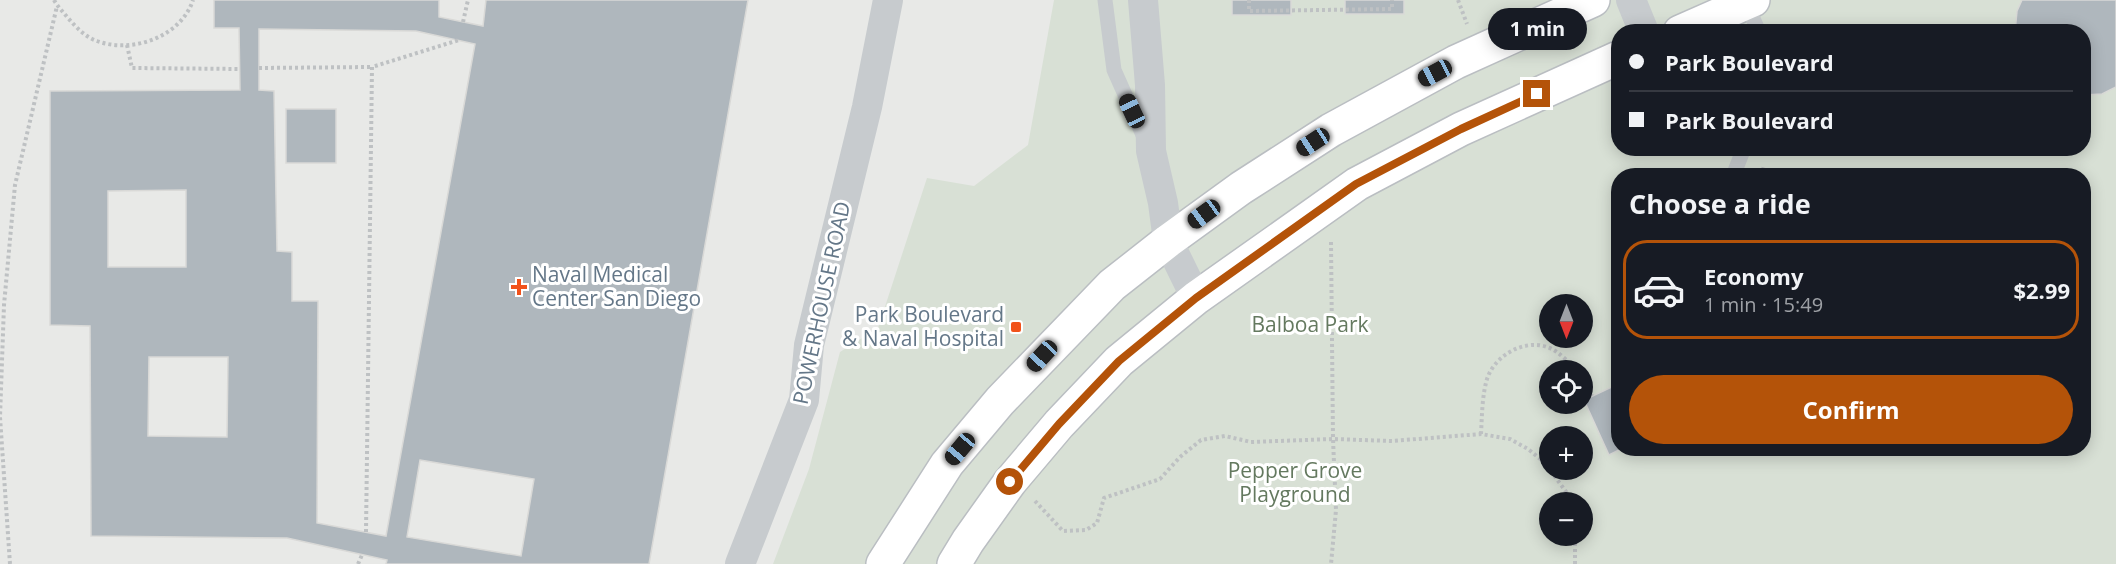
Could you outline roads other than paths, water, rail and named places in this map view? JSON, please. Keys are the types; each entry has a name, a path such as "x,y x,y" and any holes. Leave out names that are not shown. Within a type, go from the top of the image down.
{"main road":[{"path":"882,564 947,464 1000,401 1112,285 1241,188 1330,130 1456,62 1593,0"},
{"path":"1709,24 1753,12"},
{"path":"954,564 1010,482 1059,424 1119,361 1196,298 1356,184 1461,129 1611,61"}],"street":[{"name":"POWERHOUSE ROAD","path":"740,564 804,399 808,345 867,107 888,0"},
{"path":"1143,0 1150,85 1151,151 1163,203 1168,241 1196,298"},
{"path":"1631,0 1641,24"}],"lane":[{"path":"1105,0 1114,70 1151,151"}],"place":[{"name":"Naval Medical Center San Diego","path":"519,287"},
{"name":"Park Boulevard & Naval Hospital","path":"1016,327"}],"park label":[{"name":"Balboa Park","path":"1310,325"},
{"name":"Pepper Grove Playground","path":"1295,483"}]}
